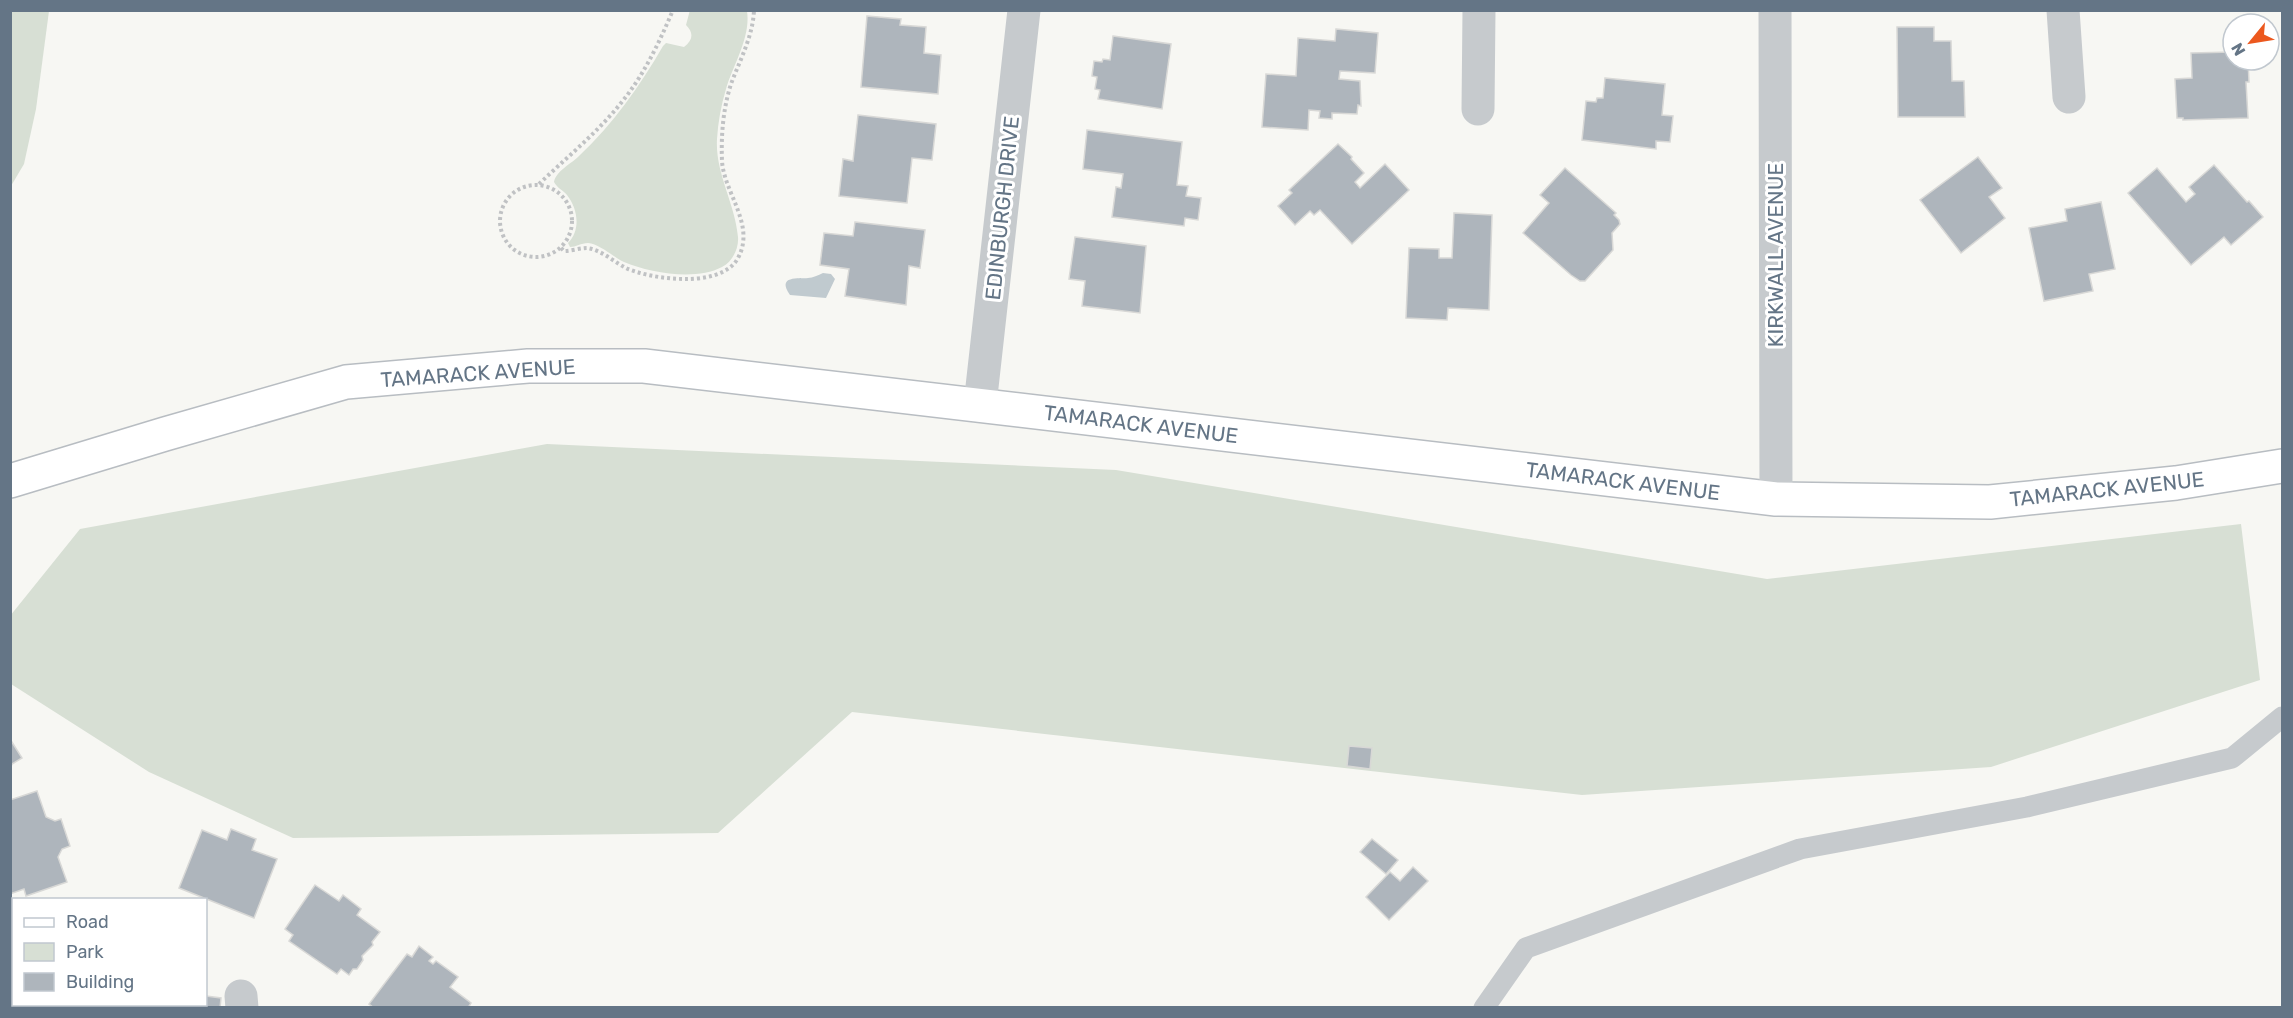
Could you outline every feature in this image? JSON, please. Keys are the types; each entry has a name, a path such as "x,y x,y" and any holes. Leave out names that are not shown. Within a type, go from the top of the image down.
{"main road":[{"name":"TAMARACK AVENUE","path":"10,481 346,382 528,366 644,366 1776,499 1990,501 2176,483 2283,466"}],"street":[{"name":"EDINBURGH DRIVE","path":"980,405 1024,10"},
{"path":"1478,109 1479,10"},
{"name":"KIRKWALL AVENUE","path":"1775,10 1776,499"},
{"path":"2062,10 2069,98"}],"lane":[{"path":"1484,1008 1526,948 1800,849 2027,807 2232,758 2283,717"}],"path":[{"path":"538,184 588,139 621,103 653,53 673,10"},
{"path":"561,248 564,251 587,248 627,268 658,278 689,279 717,275 728,269 738,259 743,244 743,229 722,164 722,138 724,108 750,34 754,10"},
{"path":"538,184 555,191 568,203 572,215 572,227 561,248 539,257 527,256 516,251 507,243 501,233 499,221 501,209 515,190 526,185 538,184"}],"green space":[{"path":"690,10 747,11 746,31 724,95 717,139 719,164 738,237 734,255 726,265 711,271 699,274 673,274 624,262 593,244 585,243 570,247 568,243 575,232 576,213 567,195 554,182 555,178 591,144 614,118 645,76 663,46 666,43 684,47 689,42 691,34 686,25"},
{"path":"10,11 49,11 36,109 24,164 11,186"},
{"path":"547,444 1116,470 1767,579 2241,524 2260,680 1991,767 1582,795 852,712 718,833 293,838 149,772 11,684 10,616 80,529"}],"shaded area":[{"path":"823,273 831,274 835,279 826,298 790,295 786,289 787,281 790,279 810,278"}],"building":[{"path":"867,16 901,19 900,25 926,27 924,53 941,55 938,94 861,87"},
{"path":"1897,27 1934,27 1934,41 1951,41 1952,81 1964,81 1965,117 1898,117"},
{"path":"1336,29 1378,33 1375,73 1340,71 1339,79 1360,81 1361,106 1358,105 1357,114 1332,113 1332,119 1319,118 1320,111 1309,110 1308,130 1262,127 1266,74 1296,76 1298,38 1335,41"},
{"path":"1113,36 1171,44 1162,109 1098,99 1100,90 1095,89 1097,77 1092,76 1094,61 1110,60"},
{"path":"2221,52 2221,72 2249,72 2249,82 2246,82 2248,118 2183,120 2183,118 2177,118 2175,79 2192,78 2191,53"},
{"path":"1605,78 1665,84 1662,115 1673,116 1670,142 1656,141 1656,149 1582,140 1586,101 1596,102 1597,98 1603,98"},
{"path":"858,115 936,124 932,160 912,158 907,203 839,196 843,159 853,161"},
{"path":"1087,130 1182,142 1177,185 1188,186 1186,196 1201,198 1198,220 1185,218 1184,226 1112,217 1116,187 1121,188 1123,174 1083,169"},
{"path":"1338,144 1364,173 1355,182 1360,188 1385,164 1409,190 1352,244 1320,210 1314,215 1310,211 1295,225 1278,206 1292,193 1289,190"},
{"path":"1978,157 2002,188 1989,197 2005,218 1961,253 1920,200"},
{"path":"2214,165 2263,217 2231,245 2224,237 2191,265 2128,193 2157,168 2186,202 2195,194 2189,187"},
{"path":"1565,168 1616,213 1614,215 1620,224 1612,233 1613,250 1585,281 1580,281 1571,275 1523,233 1549,203 1540,195"},
{"path":"2101,202 2115,269 2089,274 2093,291 2044,301 2029,228 2067,221 2065,209"},
{"path":"1454,213 1492,215 1489,310 1448,308 1447,320 1406,318 1409,248 1439,249 1439,258 1452,258"},
{"path":"855,222 925,230 920,268 909,266 906,305 845,296 849,269 820,265 824,233 853,236"},
{"path":"1075,237 1146,246 1140,313 1082,306 1085,281 1069,279"},
{"path":"10,739 22,758 12,764 10,769"},
{"path":"1349,746 1372,748 1370,769 1347,766"},
{"path":"37,791 46,817 55,821 61,819 70,846 62,849 58,857 67,882 26,896 24,889 10,894 10,800"},
{"path":"231,829 256,839 252,850 277,859 254,918 179,888 202,830 227,840"},
{"path":"1372,839 1398,860 1386,874 1360,852"},
{"path":"1413,867 1428,881 1389,920 1366,897 1390,872 1400,881"},
{"path":"315,885 339,901 343,895 361,909 357,915 380,932 372,942 373,945 362,956 363,960 357,969 353,969 349,975 341,969 337,974 289,941 293,935 285,929"},
{"path":"419,946 433,957 429,961 433,964 436,961 458,977 450,987 471,1003 468,1008 374,1008 369,1004 407,954 412,957"},
{"path":"207,996 221,998 220,1008 189,1008 189,1006 207,1006"},
{"path":"27,1006 73,1006 73,1008 27,1008"}]}
